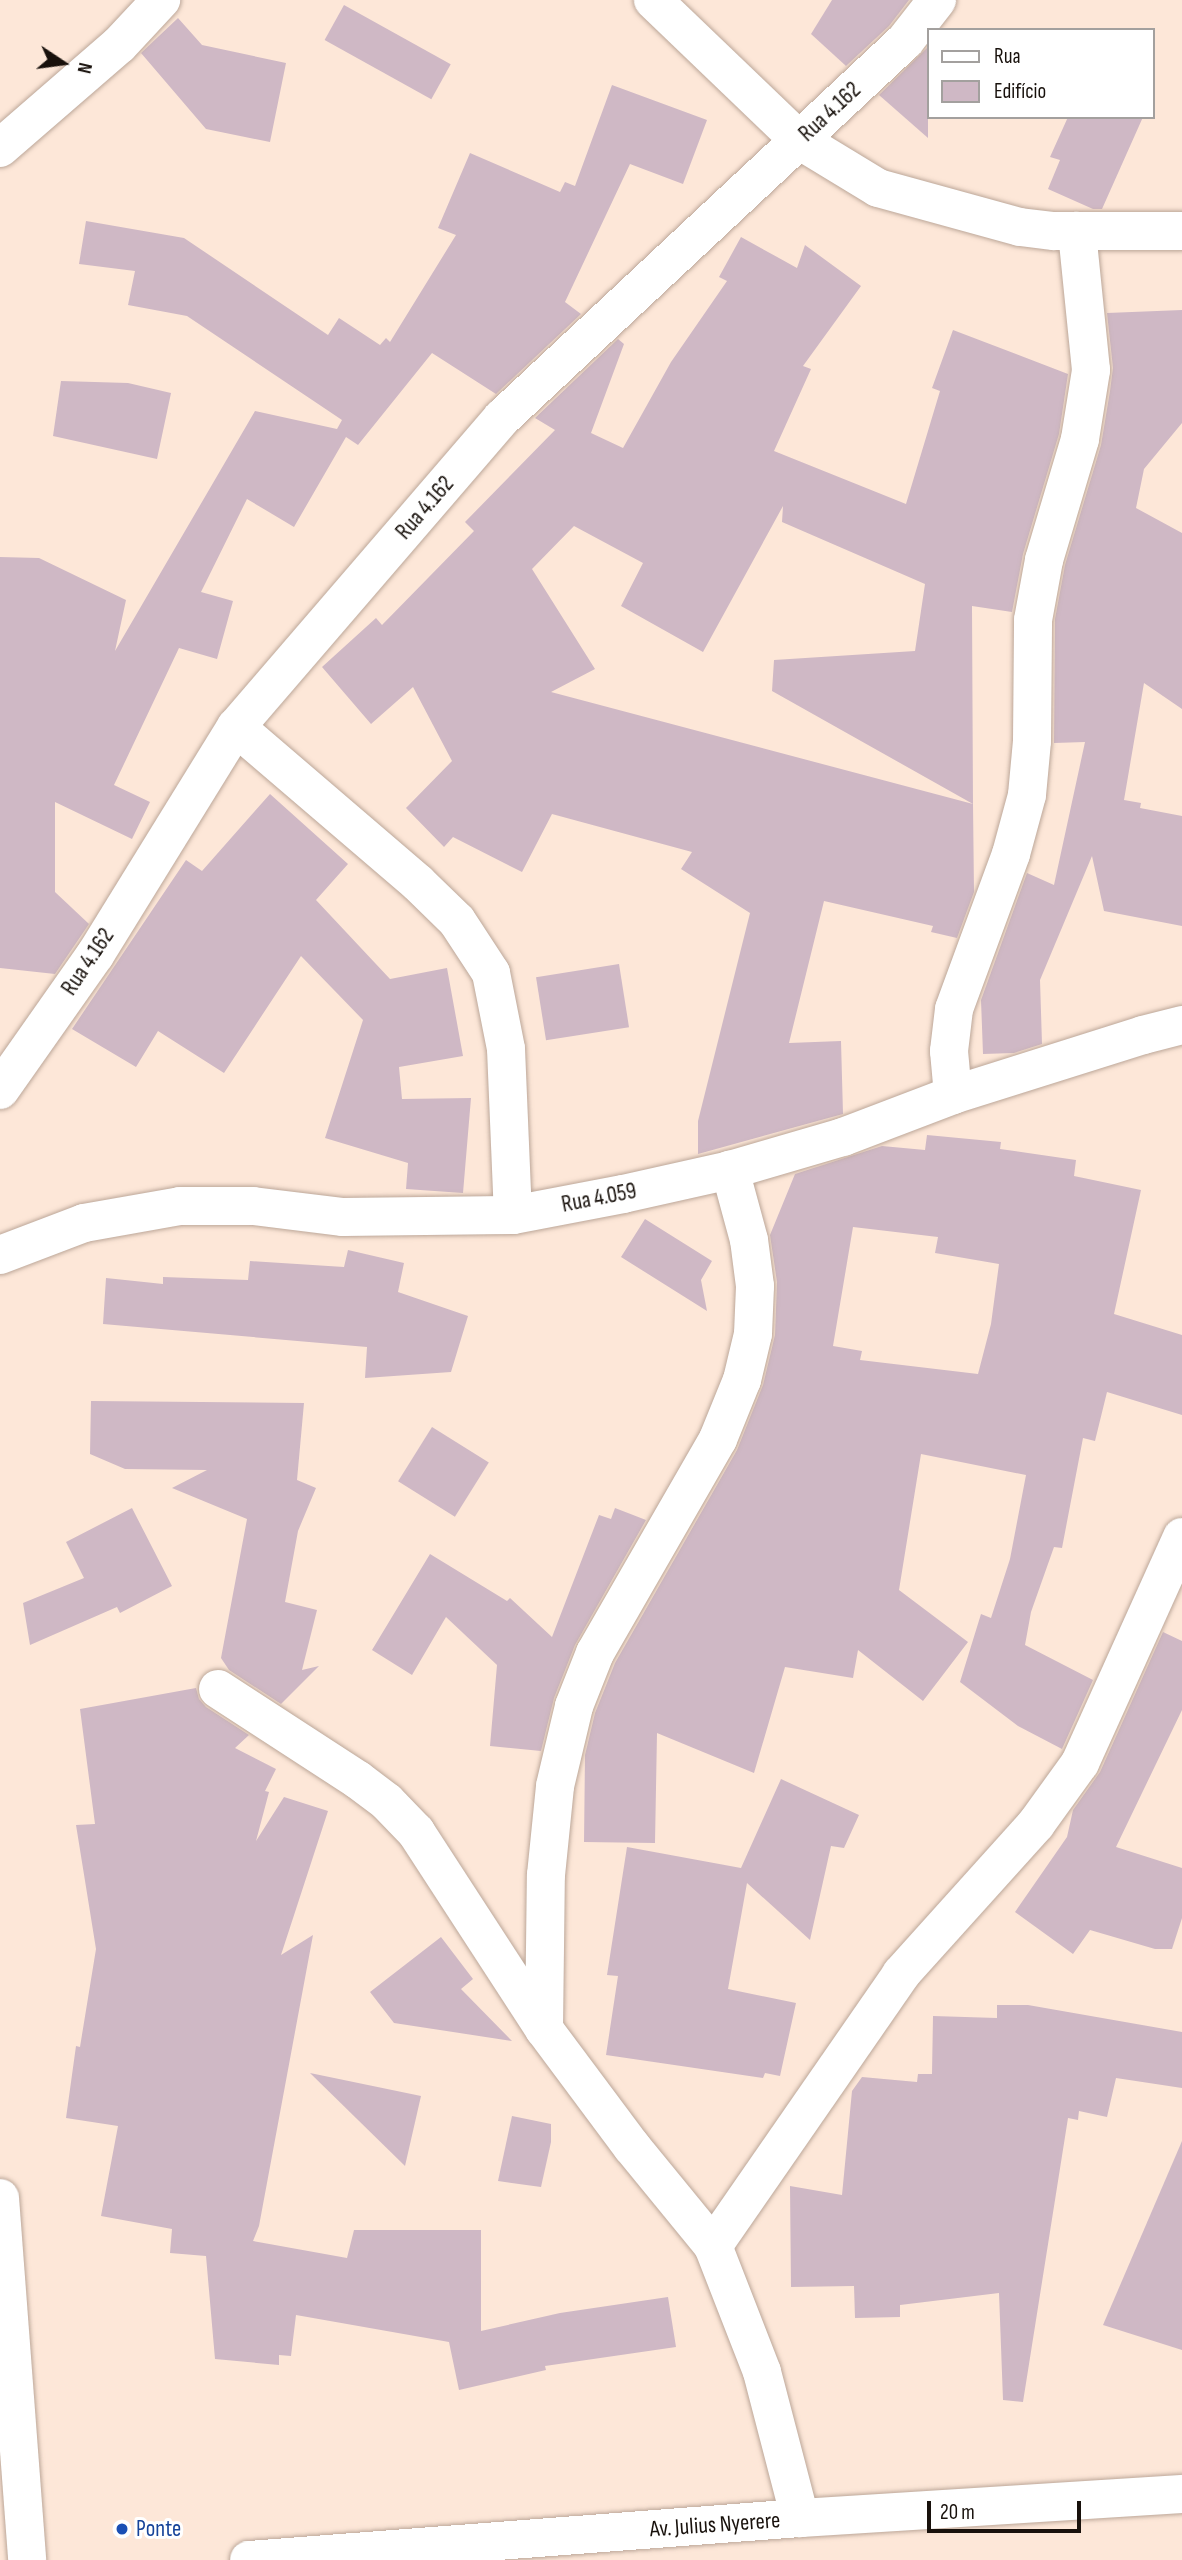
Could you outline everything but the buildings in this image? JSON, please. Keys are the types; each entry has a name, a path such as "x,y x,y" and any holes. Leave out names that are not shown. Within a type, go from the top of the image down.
{"street":[{"path":"0,148 119,45 162,0"},
{"path":"653,0 800,140 878,188 1020,227 1077,231 1182,231"},
{"name":"Rua 4.162","path":"0,1090 95,955 236,727 502,418 905,41 937,0"},
{"path":"953,1095 949,1051 954,1009 1011,854 1027,795 1032,741 1033,620 1044,560 1080,439 1091,370 1077,231"},
{"path":"236,727 418,883 457,921 491,973 506,1049 513,1215"},
{"name":"Rua 4.059","path":"0,1255 84,1223 180,1206 253,1206 343,1217 513,1215 730,1170 843,1137 953,1095 1182,1026"},
{"path":"544,2029 546,1875 555,1786 574,1706 595,1653 718,1439 742,1380 753,1334 755,1286 749,1240 730,1170"},
{"path":"713,2246 901,1974 1036,1824 1080,1763 1182,1537"},
{"path":"218,1689 358,1780 387,1802 416,1832 544,2029 632,2147 713,2246 762,2372 800,2518"},
{"path":"0,2197 27,2560"},
{"name":"Av. Julius Nyerere","path":"249,2560 800,2518 1182,2494"}],"place":[{"name":"Ponte","path":"122,2529"}]}
